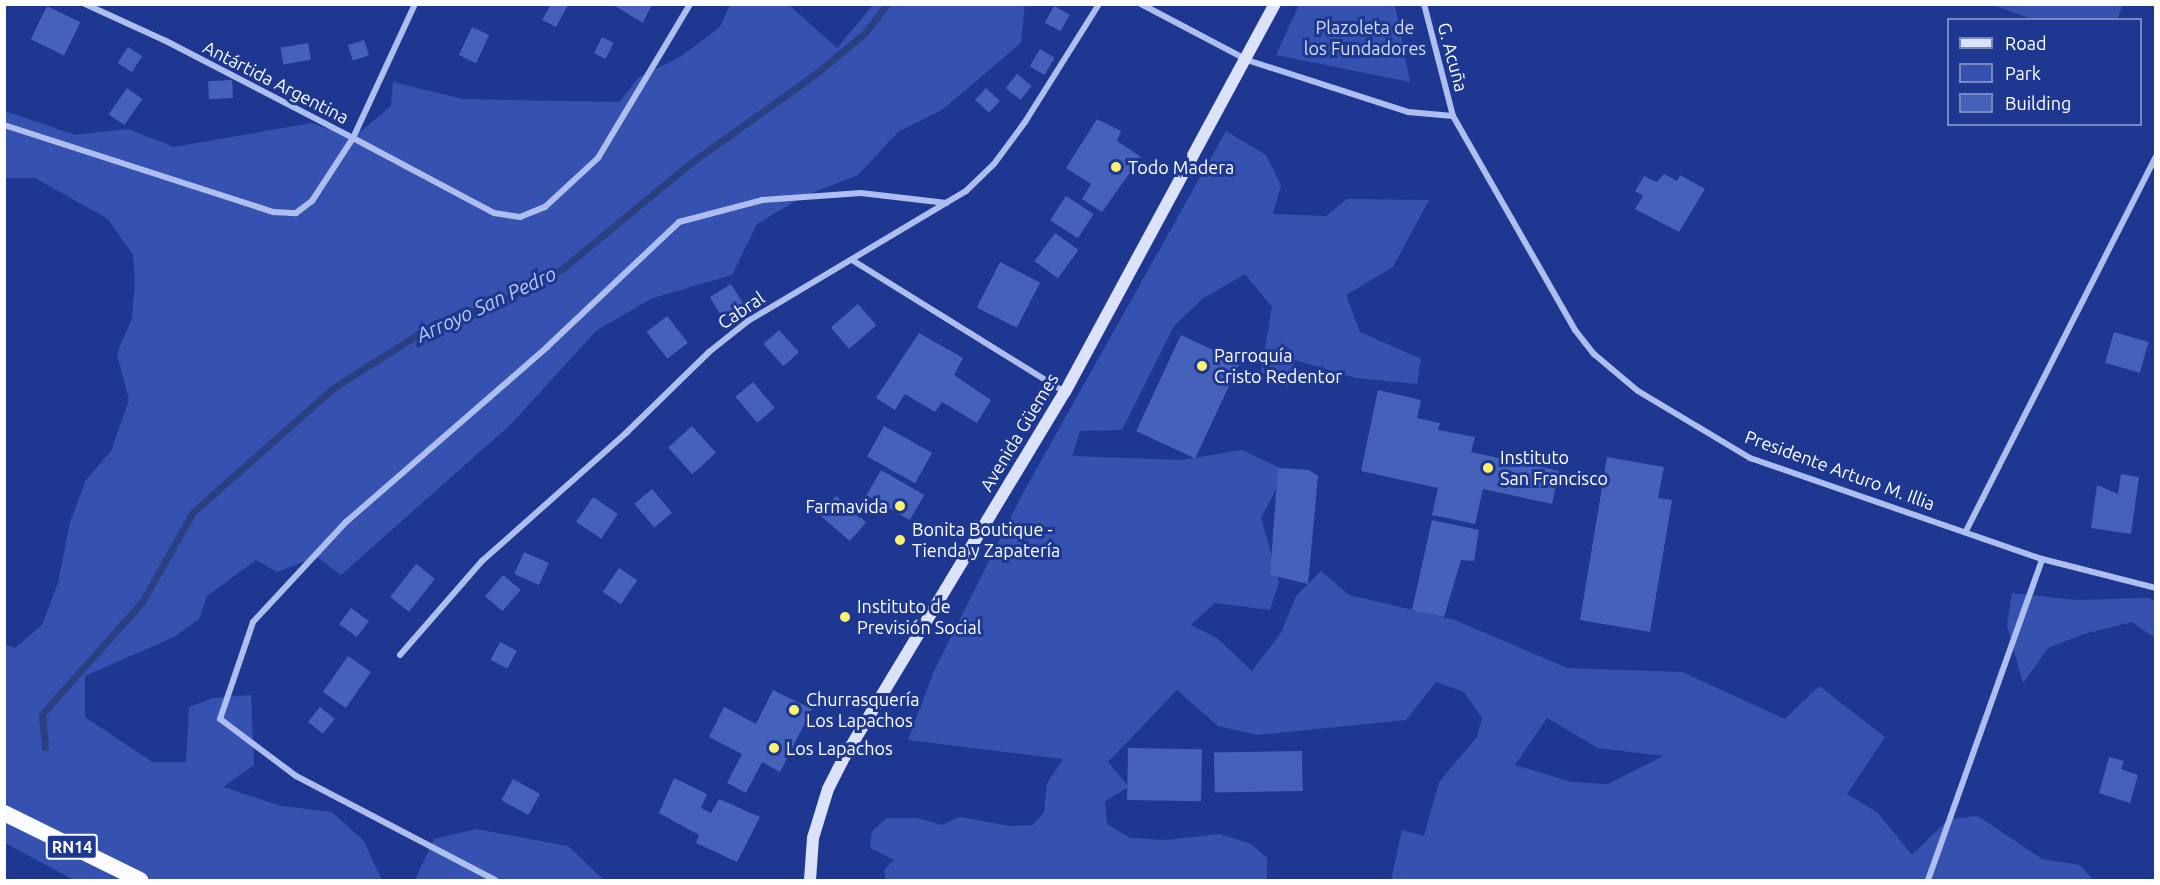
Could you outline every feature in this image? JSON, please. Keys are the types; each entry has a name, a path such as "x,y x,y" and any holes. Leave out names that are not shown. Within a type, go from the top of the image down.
{"highway":[{"name":"RN14","path":"4,813 140,880"}],"main road":[{"name":"Avenida Güemes","path":"810,880 813,838 828,789 841,764 1065,392 1248,60 1275,4"}],"street":[{"name":"Antártida Argentina","path":"85,4 166,41 353,138 415,4"},
{"path":"4,125 274,212 296,213 312,201 353,138 494,213 520,217 545,207 598,158 690,4"},
{"name":"Cabral","path":"400,655 482,561 626,433 709,352 748,321 966,191 994,164 1099,4"},
{"path":"1141,4 1248,60 1408,112 1453,116"},
{"name":"G. Acuña","path":"1424,4 1453,116"},
{"name":"Presidente Arturo M. Illia","path":"1453,116 1575,330 1594,354 1638,391 1750,458 2042,559 2156,588"},
{"path":"1966,531 2156,156"},
{"path":"495,880 296,776 220,719 253,622 346,522 547,347 679,222 762,200 861,193 946,203"},
{"path":"852,260 1065,392"},
{"path":"1928,880 2042,559"}],"green space":[{"path":"730,5 789,5 837,48 873,5 1025,5 1021,43 942,110 898,132 858,175 802,197 757,224 732,275 653,298 597,330 511,424 341,575 317,557 277,572 256,560 207,596 199,619 174,637 85,676 85,717 152,762 186,762 189,707 213,698 251,695 254,765 223,787 281,806 332,812 363,840 382,880 74,880 5,843 4,644 15,648 42,625 58,583 70,522 86,480 111,451 129,400 117,354 132,318 135,280 133,255 108,219 35,178 5,178 5,111 75,135 128,129 174,147 311,123 353,138 391,106 393,82 462,99 619,102 639,77 680,57 720,27"},
{"name":"Plazoleta de los Fundadores","path":"1299,5 1395,5 1410,82 1276,55"},
{"path":"1993,5 2123,5 2118,18 2029,18"},
{"path":"1226,131 1266,155 1281,185 1273,214 1326,216 1347,199 1429,200 1393,267 1346,295 1360,332 1421,359 1417,384 1356,378 1295,360 1287,387 1261,372 1272,307 1245,274 1202,299 1174,326 1122,430 1080,431 1072,456 1182,460 1242,450 1286,471 1261,518 1279,582 1270,610 1215,603 1191,625 1217,638 1252,671 1281,633 1296,596 1321,571 1349,595 1455,620 1567,668 1682,672 1785,719 1819,686 1885,737 1847,794 1877,812 1912,855 1949,819 1978,816 2042,859 2080,865 2093,880 1391,880 1402,830 1424,836 1439,782 1477,737 1482,718 1464,692 1436,682 1406,720 1258,735 1218,726 1177,690 1108,762 1129,787 1105,801 1107,824 1130,838 1166,840 1219,834 1251,844 1267,858 1267,880 886,880 884,870 894,860 870,848 872,831 887,818 917,818 942,825 960,817 1009,826 1033,825 1044,812 1047,783 1063,759 908,740 934,671 1023,493","holes":["1547,718 1598,748 1663,756 1608,784 1572,782 1515,765"]},
{"path":"2012,593 2076,600 2148,598 2155,601 2155,638 2132,622 2084,634 2048,648 2023,683 2007,626"},
{"path":"476,829 568,846 604,880 415,880 434,839"}],"building":[{"path":"551,4 568,5 556,27 542,20"},
{"path":"612,4 652,4 643,23"},
{"path":"47,6 80,22 64,55 31,39"},
{"path":"1054,6 1070,15 1061,31 1045,23"},
{"path":"472,27 489,35 476,63 459,55"},
{"path":"602,37 614,43 605,59 594,53"},
{"path":"364,40 369,55 353,60 348,45"},
{"path":"308,43 311,60 283,65 280,48"},
{"path":"128,47 142,56 132,72 118,63"},
{"path":"1040,49 1055,58 1044,75 1030,66"},
{"path":"1017,74 1032,86 1020,100 1006,88"},
{"path":"232,80 233,98 209,99 208,81"},
{"path":"127,88 143,99 124,125 109,114"},
{"path":"986,88 1000,101 989,113 975,100"},
{"path":"1097,119 1121,131 1117,141 1141,157 1102,212 1082,199 1091,184 1066,168"},
{"path":"1664,174 1677,181 1680,175 1705,189 1679,232 1635,209 1643,196 1635,191 1644,176 1657,182"},
{"path":"1066,196 1094,214 1078,238 1050,220"},
{"path":"1055,233 1078,250 1058,278 1034,261"},
{"path":"1000,262 1040,282 1017,328 977,307"},
{"path":"731,284 744,305 723,318 710,297"},
{"path":"858,304 876,325 849,349 831,328"},
{"path":"667,316 688,343 667,359 647,332"},
{"path":"779,330 799,352 783,366 763,344"},
{"path":"2114,332 2149,342 2140,373 2105,363"},
{"path":"919,333 963,358 954,375 991,400 977,423 942,402 935,412 905,394 895,410 876,398"},
{"path":"1181,335 1240,362 1195,459 1136,431"},
{"path":"753,382 775,408 757,423 735,397"},
{"path":"1378,390 1421,400 1417,418 1440,423 1438,430 1475,437 1471,452 1559,471 1552,504 1483,489 1475,524 1432,515 1438,488 1361,471"},
{"path":"692,426 716,453 692,474 668,447"},
{"path":"884,426 932,453 915,483 867,457"},
{"path":"1607,457 1664,467 1658,498 1672,500 1650,632 1580,620"},
{"path":"1278,468 1309,470 1318,476 1308,584 1270,575"},
{"path":"881,470 924,495 910,520 866,495"},
{"path":"2121,474 2139,477 2131,534 2091,528 2097,485 2118,494"},
{"path":"652,489 672,513 654,528 634,504"},
{"path":"836,496 866,522 850,541 820,515"},
{"path":"593,497 618,514 601,539 576,522"},
{"path":"1432,520 1479,530 1474,561 1461,560 1444,617 1412,610"},
{"path":"524,552 549,563 539,585 514,574"},
{"path":"416,564 435,579 409,612 390,597"},
{"path":"619,568 637,580 621,604 603,592"},
{"path":"503,575 521,590 503,611 485,596"},
{"path":"351,608 369,621 357,637 339,624"},
{"path":"500,642 517,651 507,669 491,660"},
{"path":"348,656 371,672 346,708 323,692"},
{"path":"773,690 812,709 780,772 762,762 746,793 727,783 742,754 709,737 724,707 756,724"},
{"path":"320,707 335,719 323,734 308,722"},
{"path":"1128,748 1202,749 1201,801 1127,800"},
{"path":"1302,751 1303,791 1215,793 1214,753"},
{"path":"2109,757 2124,761 2121,769 2138,775 2130,803 2099,793"},
{"path":"674,778 707,794 701,808 711,813 719,799 760,817 737,862 696,843 699,835 659,813"},
{"path":"513,779 540,794 528,815 501,800"}],"waterway":[{"name":"Arroyo San Pedro","path":"45,747 42,714 142,602 193,512 333,388 436,323 499,303 562,269 692,162 814,75 865,33 887,4"}],"place":[{"name":"Todo Madera","path":"1116,167"},
{"name":"Parroquía Cristo Redentor","path":"1202,366"},
{"name":"Instituto San Francisco","path":"1488,468"},
{"name":"Farmavida","path":"900,506"},
{"name":"Bonita Boutique - Tienda y Zapatería","path":"900,540"},
{"name":"Instituto de Previsión Social","path":"845,617"},
{"name":"Churrasquería Los Lapachos","path":"794,710"},
{"name":"Los Lapachos","path":"774,748"}]}
